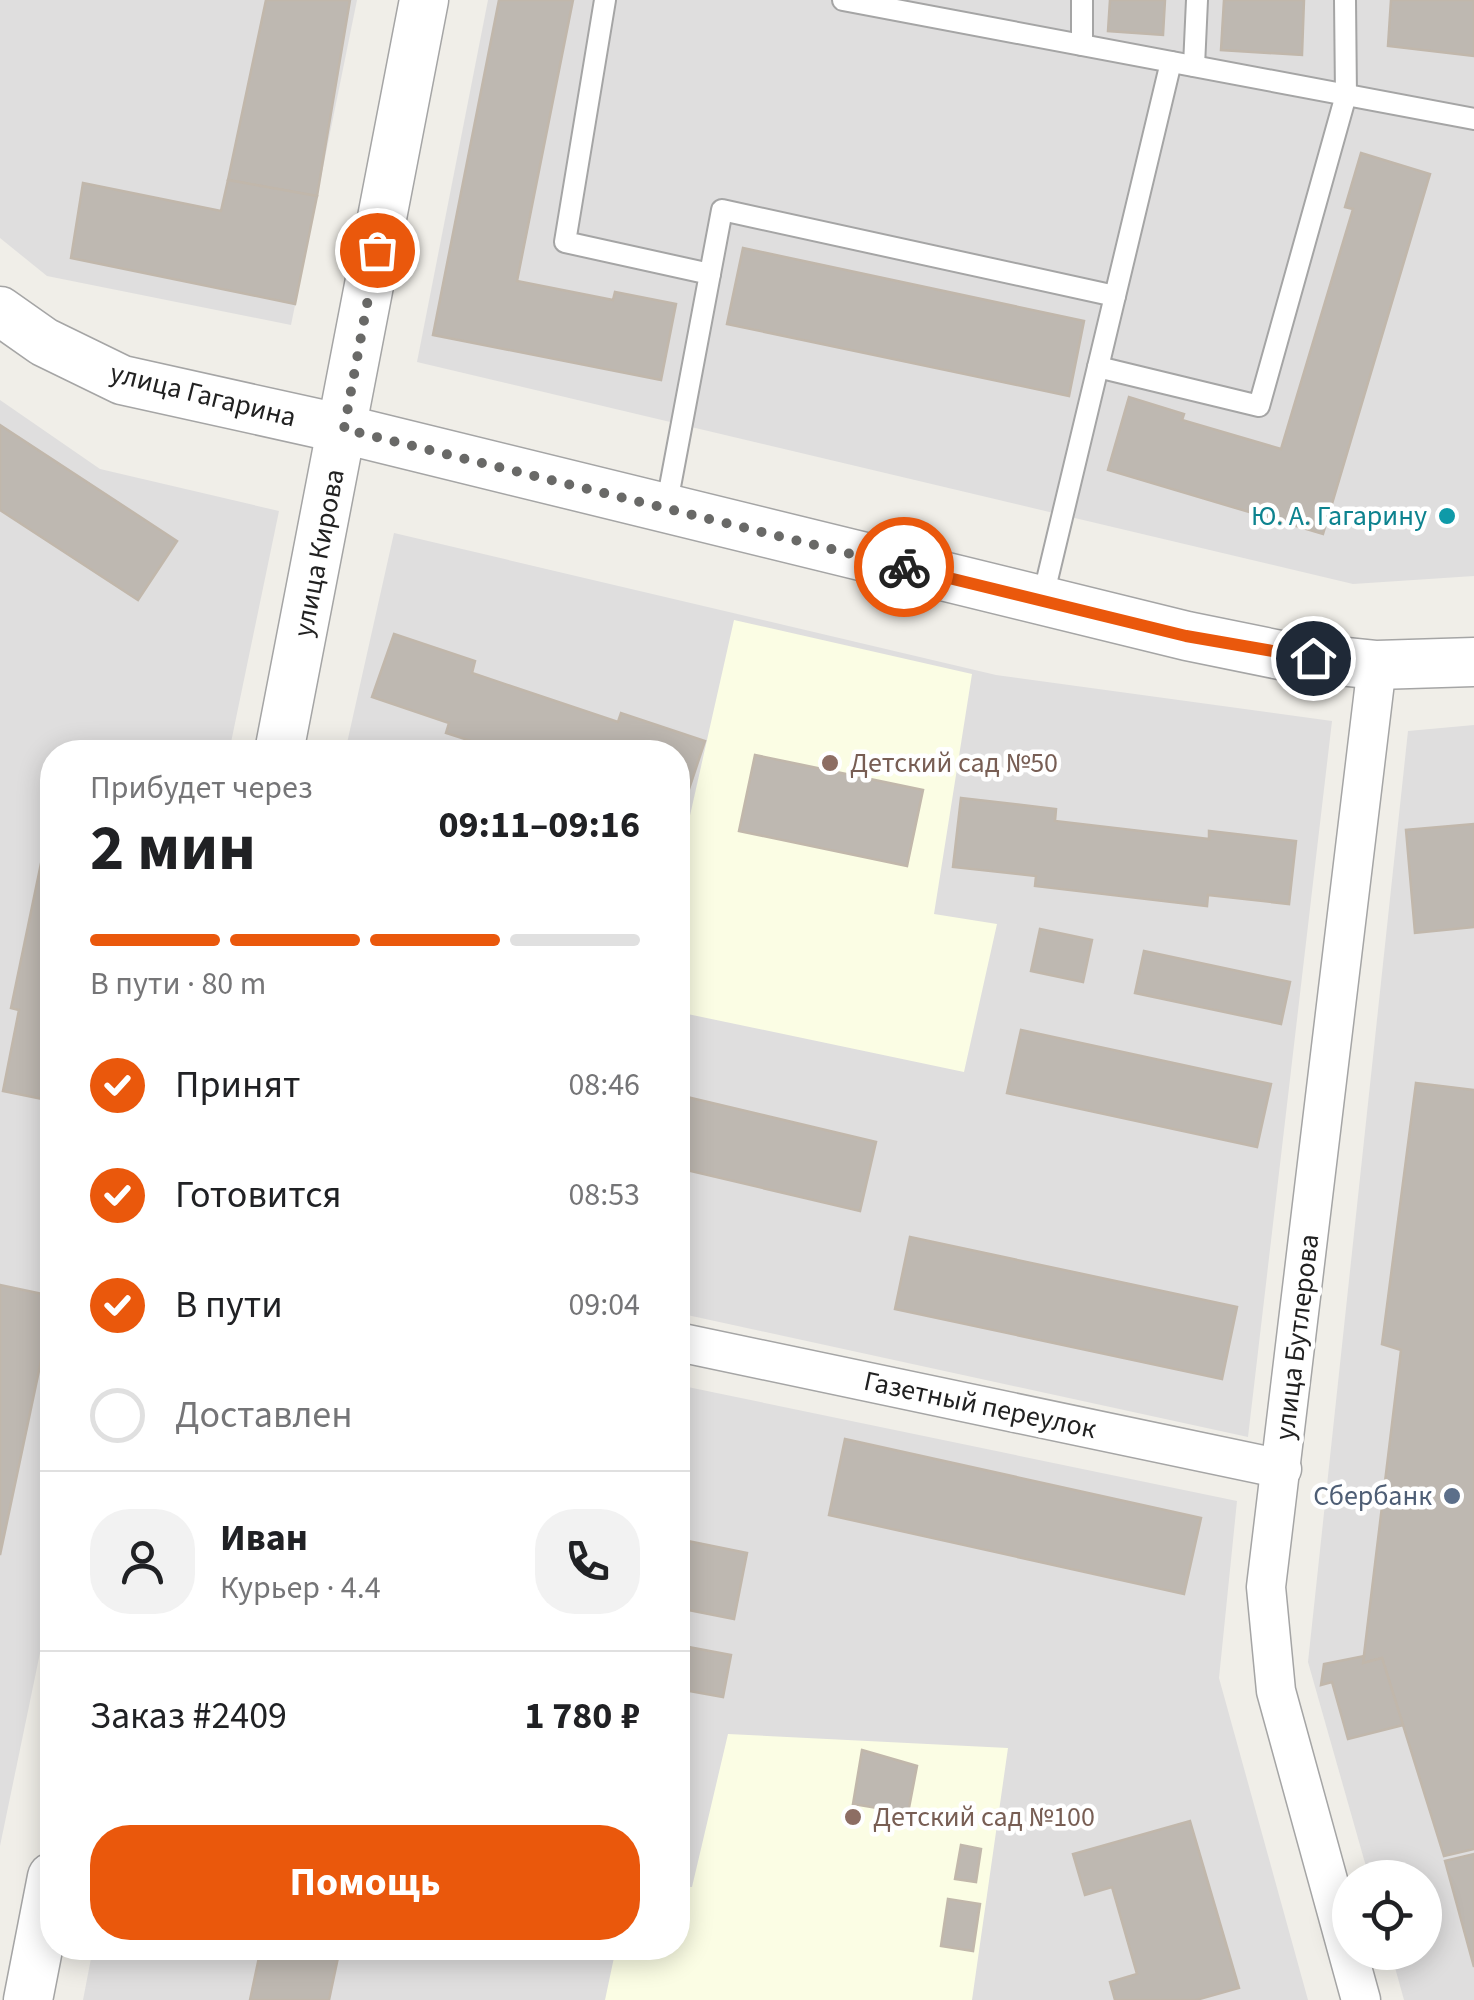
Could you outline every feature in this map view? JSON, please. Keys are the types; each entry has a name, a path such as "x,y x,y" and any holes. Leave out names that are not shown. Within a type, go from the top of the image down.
{"street":[{"name":"улица Кирова","path":"280,740 344,429 424,0"},
{"name":"улица Гагарина","path":"0,311 44,342 122,380 344,429 1042,601 1280,655 1377,665 1474,662"},
{"name":"улица Бутлерова","path":"1361,2000 1276,1691 1266,1587 1377,665"},
{"name":"Газетный переулок","path":"690,1345 1282,1469"},
{"path":"28,2000 40,1938"}],"lane":[{"path":"605,0 565,242 710,274"},
{"path":"843,0 1474,120"},
{"path":"1082,0 1082,45"},
{"path":"1194,66 1197,0"},
{"path":"1098,367 1258,406 1346,95 1345,0"},
{"path":"1042,601 1172,62"},
{"path":"666,508 722,210 1115,296"}],"shaded area":[{"path":"0,0 357,0 291,325 47,276 0,238"},
{"path":"488,0 1474,0 1474,576 1353,584 417,362"},
{"path":"0,400 100,469 279,511 231,740 40,740 40,1653 0,1846"},
{"path":"394,533 996,675 1332,721 1248,1437 690,1316 690,740 348,740"},
{"name":"Детский сад №50","path":"734,620 972,674 934,914 997,924 964,1072 690,1015 690,815"},
{"path":"1474,725 1474,2000 1404,2000 1396,1970 1442,1970 1442,1860 1364,1860 1308,1662 1408,731"},
{"path":"690,1387 1237,1501 1219,1678 1308,2000 83,2000 91,1960 690,1960"},
{"name":"Детский сад №100","path":"728,1734 1008,1748 972,2000 605,2000 613,1960 690,1960 692,1887"}],"building":[{"path":"266,0 350,0 317,196 228,180"},
{"path":"499,0 573,0 517,281 613,300 615,292 676,304 661,380 433,335"},
{"path":"1110,0 1165,0 1163,35 1108,31"},
{"path":"1224,0 1304,0 1302,55 1221,50"},
{"path":"1391,0 1474,0 1474,56 1388,46"},
{"path":"1361,153 1430,174 1323,534 1108,470 1129,397 1184,414 1182,420 1281,449 1353,209 1345,207"},
{"path":"228,180 317,196 295,304 71,258 83,183 221,211"},
{"path":"743,248 1084,321 1069,396 727,324"},
{"path":"0,425 177,541 138,600 0,510"},
{"path":"394,634 475,661 472,673 618,722 621,713 705,741 690,786 690,740 468,740 446,733 449,723 372,697"},
{"path":"755,755 923,790 907,866 739,831"},
{"path":"961,798 1056,809 1055,821 1209,839 1209,831 1296,841 1289,904 1208,895 1207,906 1035,886 1036,876 953,867"},
{"path":"1474,824 1474,927 1415,933 1406,830"},
{"path":"40,868 40,1099 3,1091 19,1010 11,1008"},
{"path":"1040,929 1092,940 1083,982 1031,971"},
{"path":"1144,951 1290,982 1281,1024 1135,993"},
{"path":"1021,1030 1271,1084 1257,1147 1007,1093"},
{"path":"1416,1083 1474,1090 1474,1849 1444,1856 1382,1658 1363,1663 1401,1350 1382,1344"},
{"path":"690,1098 876,1142 860,1211 690,1171"},
{"path":"910,1237 1237,1307 1222,1379 895,1309"},
{"path":"0,1285 40,1293 40,1366 0,1555"},
{"path":"845,1439 1201,1518 1184,1594 829,1515"},
{"path":"690,1541 747,1553 734,1619 690,1610"},
{"path":"690,1647 731,1655 723,1697 690,1691"},
{"path":"1364,1656 1363,1663 1382,1658 1403,1725 1348,1739 1332,1682 1321,1685 1324,1664"},
{"path":"862,1750 917,1766 908,1813 853,1804"},
{"path":"1190,1821 1239,1988 1196,2000 1115,2000 1110,1982 1137,1974 1112,1887 1085,1895 1073,1854"},
{"path":"961,1845 981,1849 976,1882 955,1879"},
{"path":"1474,1854 1474,1967 1445,1861"},
{"path":"948,1899 980,1904 973,1951 941,1946"},
{"path":"258,1960 337,1960 329,2000 250,2000"}],"way so far":[{"path":"377,250 344,429 904,567"}],"place":[{"name":"Ю. А. Гагарину","path":"1447,516"},
{"name":"Детский сад №50","path":"830,763"},
{"name":"Сбербанк","path":"1452,1496"},
{"name":"Детский сад №100","path":"853,1817"}],"route":[{"path":"904,567 1186,636 1313,658"}]}
